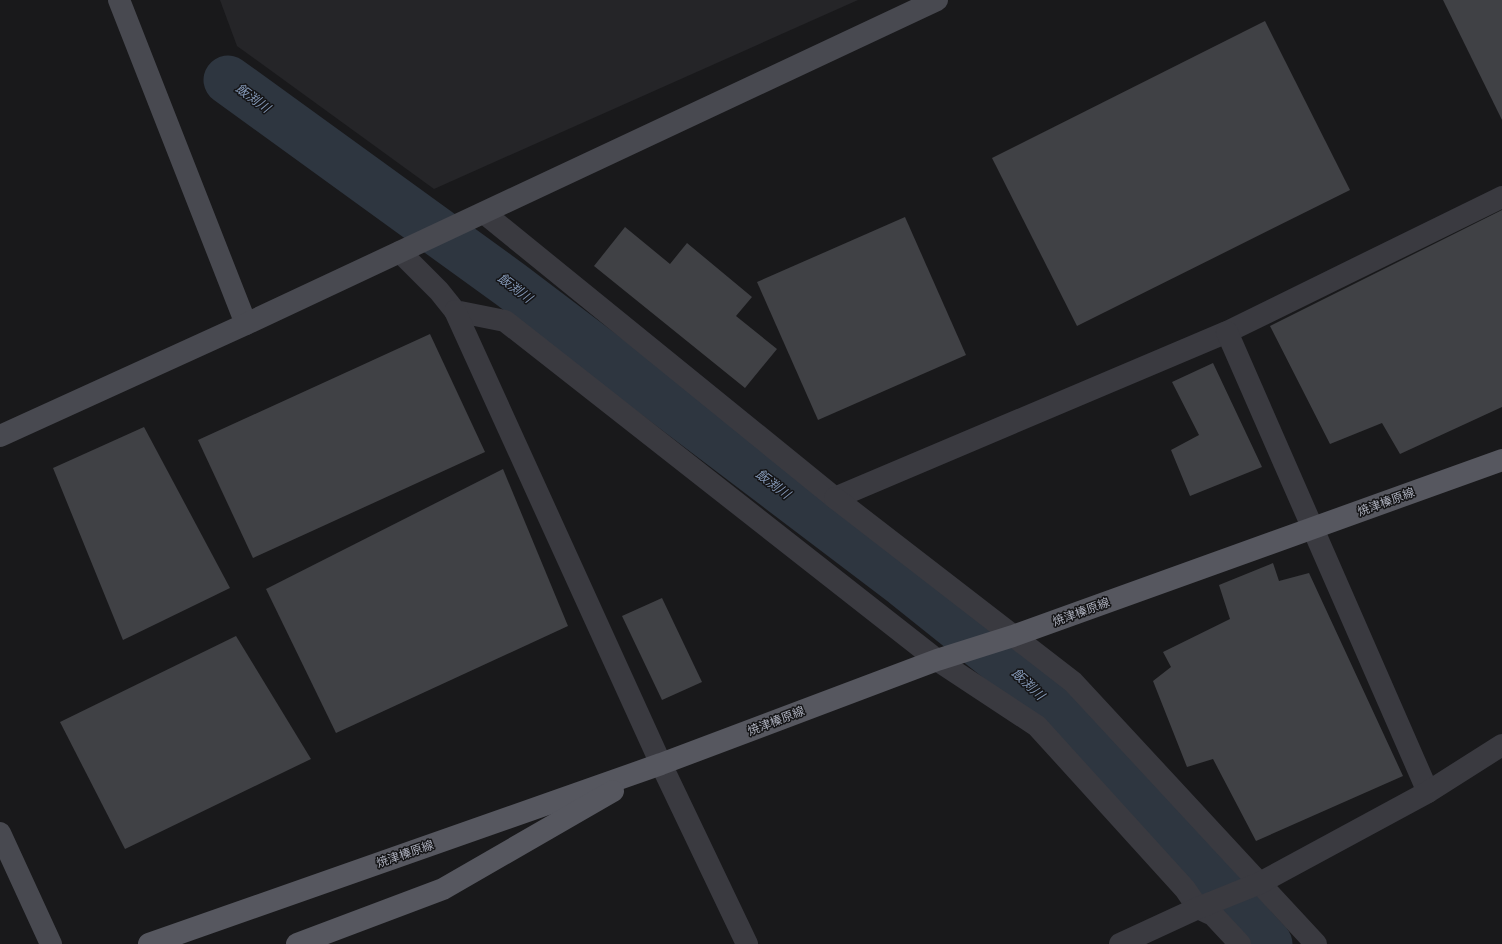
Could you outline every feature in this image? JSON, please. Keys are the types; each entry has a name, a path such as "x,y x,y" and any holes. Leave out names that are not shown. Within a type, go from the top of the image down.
{"main road":[{"name":"焼津榛原線","path":"149,944 661,764 937,660 1013,636 1502,460"},
{"name":"焼津榛原線","path":"297,944 443,889 661,764"}],"street":[{"path":"119,0 246,324"},
{"path":"0,436 246,324 937,0"},
{"path":"835,498 1227,332 1502,197"},
{"path":"475,217 1073,682 1316,944"},
{"path":"400,252 439,291 455,311 661,764 747,944"},
{"path":"455,311 505,320 937,660 1037,726 1185,889 1198,908 1213,914 1240,944"},
{"path":"1227,332 1314,528 1428,792"},
{"path":"1120,944 1198,908 1260,883 1428,792 1502,745"},
{"path":"0,833 51,944"}],"shaded area":[{"path":"220,0 858,0 434,189 237,46"}],"building":[{"path":"1443,0 1502,0 1502,120"},
{"path":"1265,21 1350,190 1077,326 992,158"},
{"path":"1502,210 1502,407 1400,454 1382,423 1330,444 1270,326"},
{"path":"905,217 966,355 818,420 757,282"},
{"path":"625,227 670,264 687,243 752,297 736,316 777,349 745,388 594,266"},
{"path":"430,334 485,452 253,558 198,440"},
{"path":"1213,363 1262,467 1190,496 1171,450 1199,435 1172,382"},
{"path":"144,427 230,588 123,640 53,468"},
{"path":"503,469 568,626 336,733 266,589"},
{"path":"1273,563 1279,581 1309,573 1403,776 1256,841 1213,759 1187,767 1153,681 1171,667 1163,652 1230,619 1219,585"},
{"path":"662,598 702,682 662,700 622,616"},
{"path":"236,636 311,759 125,849 60,722"}],"waterway":[{"name":"飯渕川","path":"228,80 511,285 904,583 1029,683 1268,944"}]}
